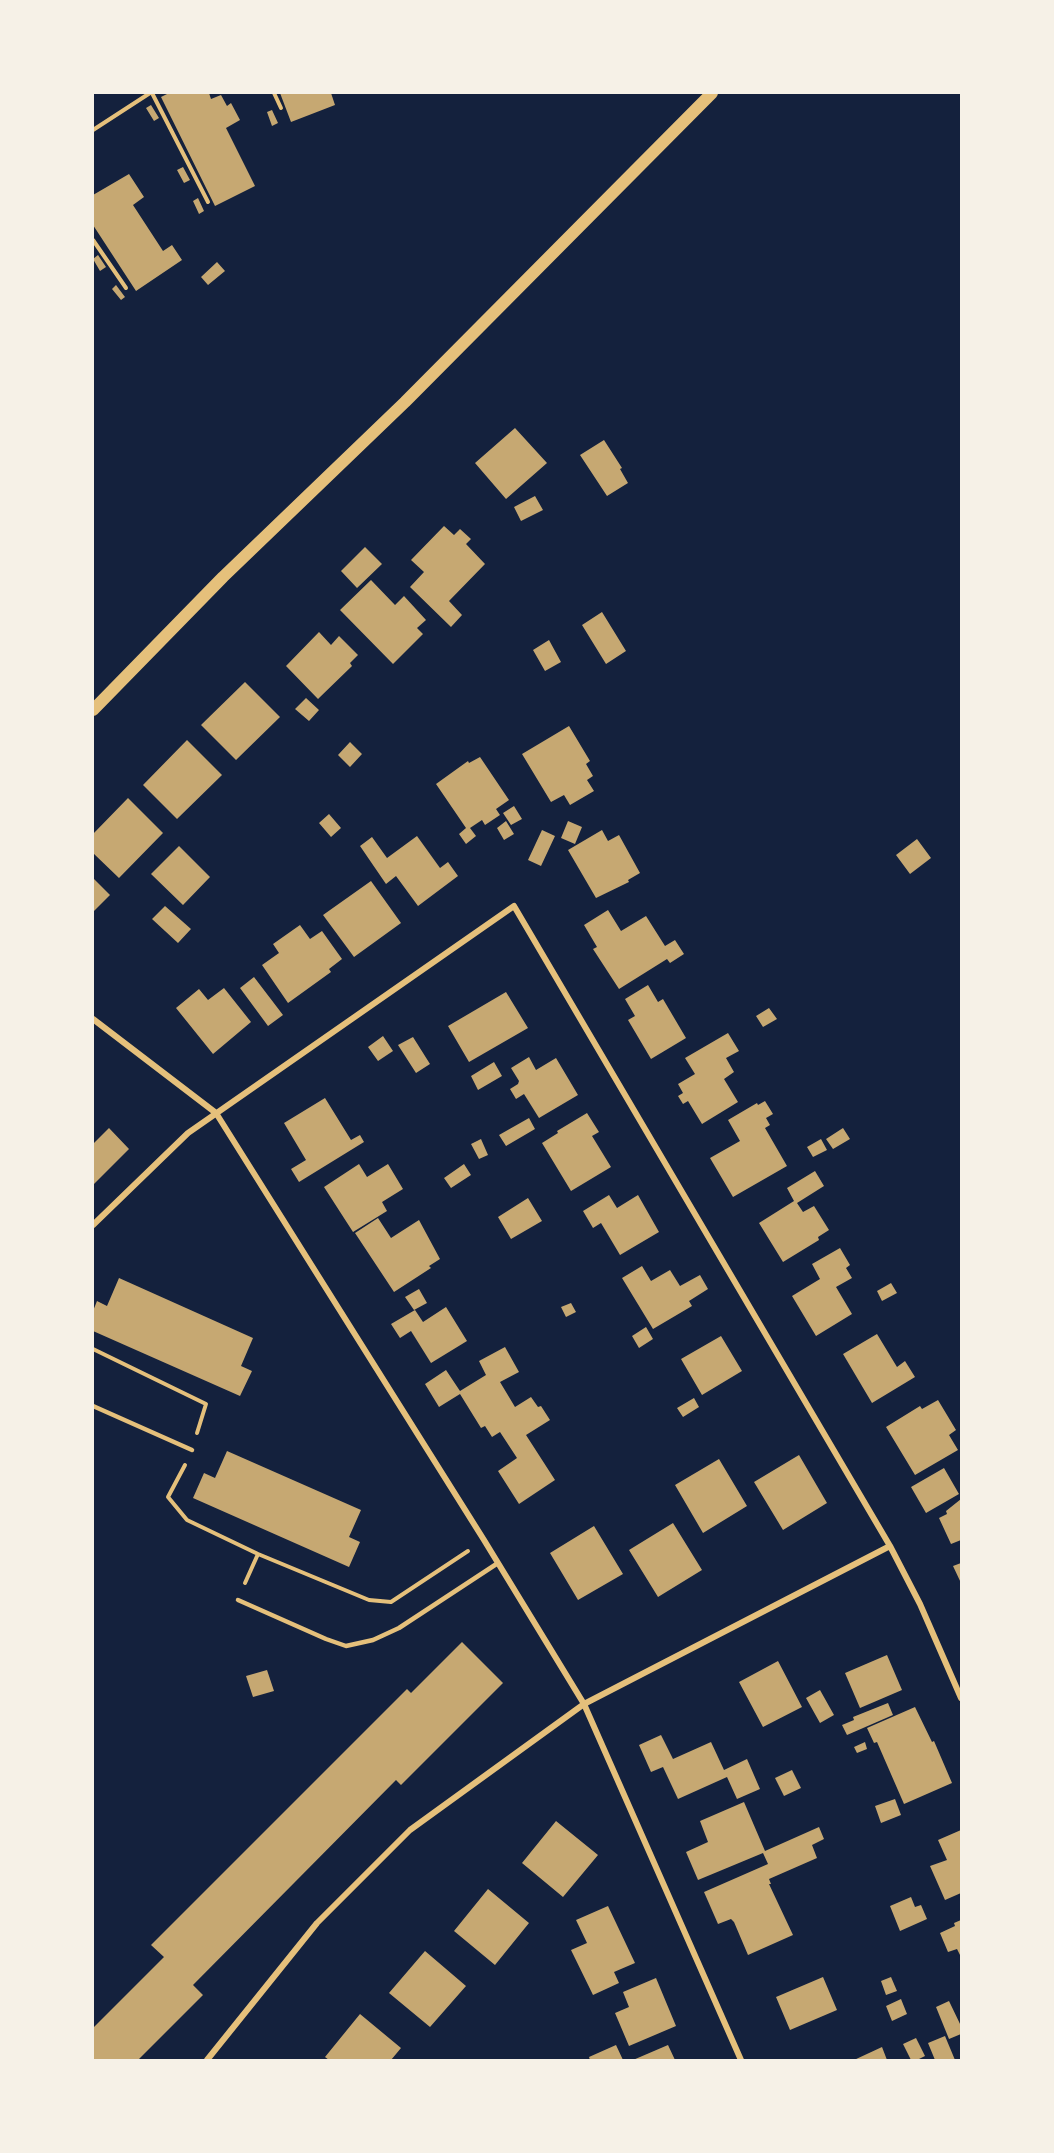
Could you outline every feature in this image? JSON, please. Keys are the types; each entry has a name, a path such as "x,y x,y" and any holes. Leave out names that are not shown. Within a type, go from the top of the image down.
{"main road":[{"path":"93,710 223,577 405,402 712,93"}],"street":[{"path":"93,1224 188,1133 514,906 890,1546 921,1604 961,1698"},
{"path":"93,1019 216,1113 484,1540 584,1704 741,2060"},
{"path":"207,2060 317,1923 410,1830 584,1704 890,1546"}],"lane":[{"path":"93,1406 192,1450"},
{"path":"238,1600 326,1640 346,1646 373,1640 399,1628 498,1563"}],"path":[{"path":"93,130 151,93 208,201"},
{"path":"274,93 281,108"},
{"path":"93,240 126,288"},
{"path":"93,1349 206,1404 192,1450 168,1497 187,1520 258,1554 369,1600 391,1602 484,1540"},
{"path":"238,1600 258,1554"}],"building":[{"path":"169,93 209,93 211,99 221,95 227,106 231,103 240,120 226,128 255,186 215,206 161,97"},
{"path":"280,93 331,93 335,105 291,122"},
{"path":"151,105 159,118 154,121 146,108"},
{"path":"272,110 278,123 272,126 267,112"},
{"path":"183,167 190,180 184,183 177,170"},
{"path":"129,174 144,197 133,205 163,251 172,245 182,260 136,291 93,225 93,195"},
{"path":"198,198 204,211 199,214 193,201"},
{"path":"98,255 106,267 100,271 93,259"},
{"path":"217,262 225,271 208,285 201,277"},
{"path":"116,285 125,297 121,300 112,289"},
{"path":"515,428 547,463 506,499 475,463"},
{"path":"604,440 622,468 620,469 628,483 607,496 580,455"},
{"path":"535,496 543,510 521,521 514,507"},
{"path":"444,526 454,535 460,529 471,539 466,544 485,564 449,601 462,615 451,627 410,587 424,572 411,560"},
{"path":"365,547 382,564 357,588 341,571"},
{"path":"371,580 395,605 404,596 426,620 417,628 423,634 393,664 340,610"},
{"path":"602,612 626,651 606,664 582,625"},
{"path":"319,632 331,645 339,636 358,655 350,663 352,666 318,699 286,666"},
{"path":"549,640 561,662 545,671 533,650"},
{"path":"245,682 280,717 236,760 201,725"},
{"path":"306,698 319,710 309,721 295,709"},
{"path":"569,726 590,761 586,764 593,776 587,780 594,791 570,805 564,795 551,802 522,754"},
{"path":"187,740 222,775 177,819 143,785"},
{"path":"350,742 362,754 350,767 338,755"},
{"path":"480,757 509,800 496,809 500,815 485,825 482,820 470,828 476,836 466,844 459,834 466,828 436,784 468,761 469,763"},
{"path":"128,798 163,833 119,878 93,853 93,834"},
{"path":"514,806 522,819 511,825 503,813"},
{"path":"329,814 341,828 331,837 319,823"},
{"path":"506,821 514,834 504,840 497,828"},
{"path":"568,821 582,827 575,844 561,838"},
{"path":"542,830 555,836 541,866 528,860"},
{"path":"602,830 608,841 619,835 640,873 628,880 629,882 596,898 568,850"},
{"path":"417,836 440,868 448,862 458,876 418,906 396,876 386,884 360,846 372,837 387,858"},
{"path":"917,839 931,858 910,874 896,855"},
{"path":"179,846 210,877 183,905 151,874"},
{"path":"93,878 110,895 93,912"},
{"path":"371,881 401,923 354,957 323,915"},
{"path":"165,906 191,929 178,943 152,919"},
{"path":"608,910 621,931 646,916 665,946 675,940 684,954 670,963 667,959 619,989 593,949 597,947 584,925"},
{"path":"300,925 310,939 322,931 342,959 329,969 331,972 288,1003 262,965 279,953 273,944"},
{"path":"254,977 283,1015 268,1026 240,988"},
{"path":"648,985 658,1002 663,999 686,1038 651,1059 628,1020 635,1016 625,999"},
{"path":"224,988 251,1022 213,1054 176,1008 199,989 208,1000"},
{"path":"506,992 528,1028 469,1062 448,1026"},
{"path":"769,1008 777,1019 763,1027 756,1016"},
{"path":"728,1033 739,1051 726,1058 734,1072 724,1079 738,1102 702,1124 688,1101 683,1104 678,1096 683,1093 678,1084 695,1074 685,1058"},
{"path":"383,1036 393,1051 378,1061 368,1047"},
{"path":"413,1037 430,1064 416,1073 398,1045"},
{"path":"529,1057 536,1070 556,1058 578,1095 539,1118 524,1094 516,1099 510,1089 519,1081 511,1068"},
{"path":"494,1062 502,1076 478,1090 471,1076"},
{"path":"325,1098 351,1140 360,1135 364,1142 299,1182 291,1169 306,1160 284,1123"},
{"path":"765,1101 773,1114 766,1118 770,1125 765,1128 787,1166 733,1197 710,1158 740,1141 728,1120 757,1103 758,1105"},
{"path":"587,1113 599,1132 592,1136 611,1167 571,1191 542,1143"},
{"path":"529,1118 535,1129 506,1146 499,1135"},
{"path":"109,1128 129,1149 93,1185 93,1144"},
{"path":"843,1128 850,1139 833,1149 826,1139"},
{"path":"481,1139 488,1155 479,1159 471,1144"},
{"path":"821,1139 827,1150 813,1157 807,1147"},
{"path":"359,1164 367,1177 388,1164 403,1189 382,1202 387,1211 353,1232 324,1187"},
{"path":"464,1164 471,1175 451,1188 444,1178"},
{"path":"815,1171 824,1186 797,1203 803,1212 814,1206 829,1230 818,1237 819,1240 783,1262 759,1223 794,1201 787,1188"},
{"path":"609,1195 617,1208 638,1195 659,1232 620,1255 601,1223 593,1228 583,1211"},
{"path":"528,1198 542,1221 511,1239 498,1217"},
{"path":"378,1218 391,1238 419,1220 440,1259 429,1266 431,1268 394,1292 355,1233"},
{"path":"840,1248 850,1265 846,1268 852,1278 836,1287 852,1314 816,1336 792,1296 820,1279 812,1264"},
{"path":"642,1266 651,1281 670,1270 680,1286 700,1275 708,1289 689,1301 692,1306 653,1329 622,1278"},
{"path":"119,1278 253,1338 241,1366 252,1371 240,1396 93,1331 93,1311 97,1301 107,1306"},
{"path":"891,1283 897,1293 882,1301 877,1291"},
{"path":"419,1289 427,1303 414,1310 405,1297"},
{"path":"571,1303 576,1312 566,1317 561,1307"},
{"path":"446,1307 467,1341 431,1363 411,1331 400,1338 391,1324 415,1310 423,1322"},
{"path":"646,1327 653,1339 639,1348 632,1336"},
{"path":"877,1334 897,1367 905,1361 915,1377 872,1403 843,1354"},
{"path":"721,1336 742,1371 702,1395 681,1359"},
{"path":"505,1347 519,1372 500,1382 515,1407 531,1397 538,1407 541,1406 550,1420 526,1435 555,1480 519,1504 498,1471 517,1458 500,1432 492,1437 485,1426 481,1428 460,1394 439,1407 425,1384 446,1370 460,1391 486,1375 479,1361"},
{"path":"694,1398 699,1407 683,1417 677,1408"},
{"path":"938,1400 956,1430 949,1435 958,1450 915,1475 886,1427 920,1406 922,1409"},
{"path":"227,1451 361,1510 349,1537 360,1542 349,1567 193,1498 204,1473 215,1478"},
{"path":"799,1455 827,1503 783,1530 754,1482"},
{"path":"719,1459 747,1506 703,1533 675,1485"},
{"path":"944,1468 959,1494 926,1513 911,1487"},
{"path":"961,1499 961,1540 951,1544 939,1518 947,1514 946,1511"},
{"path":"673,1523 702,1570 658,1597 629,1550"},
{"path":"594,1526 623,1574 578,1600 550,1553"},
{"path":"961,1563 961,1583 953,1566"},
{"path":"462,1642 503,1683 401,1785 396,1780 193,1985 203,1995 138,2060 93,2060 93,2028 164,1957 151,1945 407,1689 411,1693"},
{"path":"887,1655 902,1690 860,1708 845,1673"},
{"path":"778,1661 802,1707 763,1727 739,1682"},
{"path":"267,1670 274,1691 253,1697 246,1676"},
{"path":"820,1690 834,1715 820,1723 806,1698"},
{"path":"888,1703 893,1715 847,1735 842,1725 854,1720 853,1717"},
{"path":"915,1707 932,1742 934,1741 952,1783 904,1804 877,1742 874,1743 867,1728"},
{"path":"661,1735 673,1759 711,1742 724,1770 747,1759 760,1789 737,1799 727,1777 678,1799 663,1767 651,1772 639,1745"},
{"path":"865,1742 867,1749 857,1753 854,1747"},
{"path":"792,1770 801,1788 784,1796 775,1778"},
{"path":"895,1799 901,1815 881,1823 875,1806"},
{"path":"744,1802 765,1851 819,1827 824,1839 812,1845 817,1858 769,1879 771,1884 769,1884 793,1935 748,1955 734,1922 731,1919 718,1924 704,1892 768,1864 763,1853 698,1880 686,1852 708,1842 700,1821"},
{"path":"556,1821 598,1855 563,1897 522,1863"},
{"path":"961,1830 961,1893 945,1900 930,1866 947,1860 938,1840"},
{"path":"488,1889 529,1923 495,1965 454,1931"},
{"path":"911,1897 915,1907 921,1905 927,1919 900,1931 890,1906"},
{"path":"608,1906 635,1963 614,1972 619,1983 593,1995 571,1950 587,1943 576,1920"},
{"path":"961,1920 961,1957 957,1949 948,1952 940,1933 955,1926 954,1923"},
{"path":"425,1951 466,1986 430,2027 389,1993"},
{"path":"823,1977 837,2010 790,2030 776,1997"},
{"path":"891,1977 897,1991 886,1995 881,1981"},
{"path":"656,1978 676,2026 629,2046 615,2013 629,2007 623,1992"},
{"path":"901,1999 907,2014 892,2021 886,2006"},
{"path":"949,2001 961,2026 961,2034 949,2039 936,2007"},
{"path":"360,2014 401,2048 391,2060 329,2060 325,2057"},
{"path":"945,2036 955,2060 935,2060 928,2043"},
{"path":"916,2038 925,2056 911,2060 903,2044"},
{"path":"616,2045 623,2060 590,2060 589,2057"},
{"path":"668,2045 675,2060 633,2060"},
{"path":"882,2047 887,2060 854,2060"}]}
